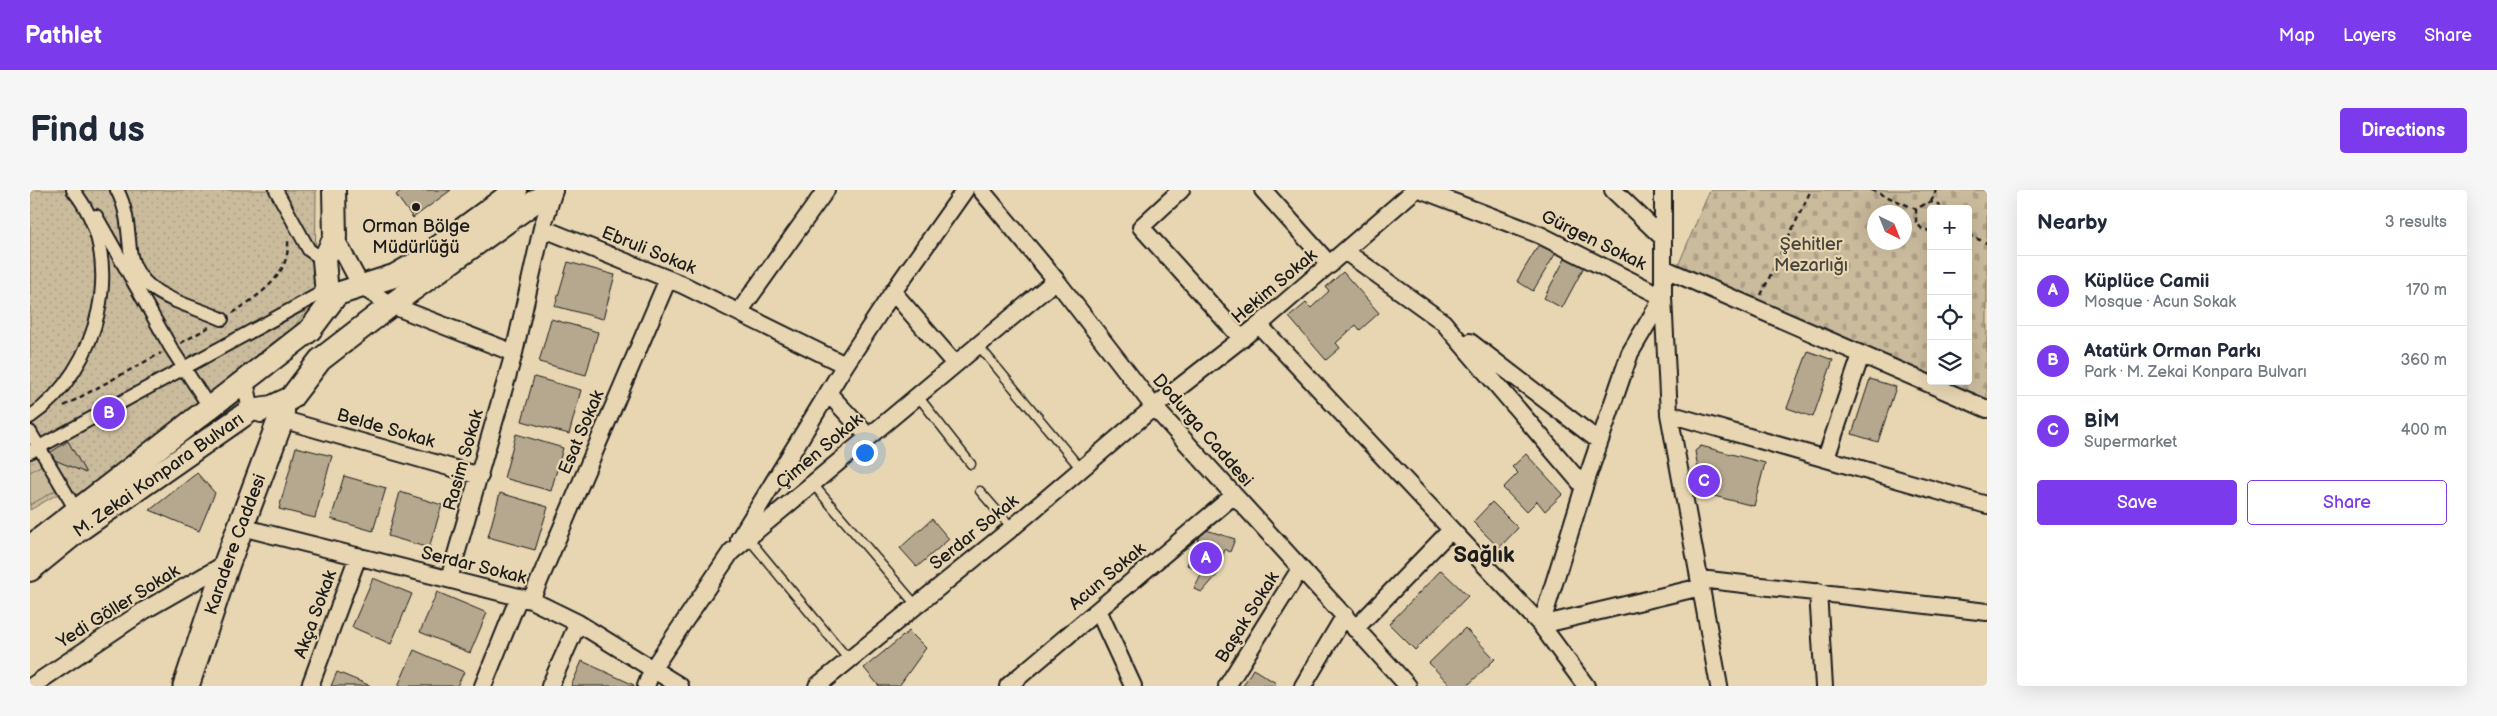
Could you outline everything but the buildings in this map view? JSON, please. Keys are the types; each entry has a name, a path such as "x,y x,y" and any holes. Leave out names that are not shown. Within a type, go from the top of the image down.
{"main road":[{"path":"327,298 324,260 335,237 334,190"},
{"name":"M. Zekai Konpara Bulvarı","path":"30,546 310,330 327,298 394,276 415,264 516,190"},
{"path":"279,418 291,398 320,360 391,305 552,190"},
{"name":"M. Zekai Konpara Bulvarı","path":"30,570 79,530 251,410 279,418"},
{"name":"Karadere Caddesi","path":"186,686 227,563 279,418"}],"street":[{"path":"30,417 62,388 92,337 99,306 102,277 101,257 94,228 73,190"},
{"path":"81,190 171,348 210,408"},
{"path":"117,190 126,212 132,260 150,288 164,297 195,307 222,319"},
{"path":"276,190 309,250 324,260"},
{"name":"Rasim Sokak","path":"448,579 480,476 514,353 552,190"},
{"path":"731,552 845,365 893,292 965,190"},
{"name":"Dodurga Caddesi","path":"981,190 1056,280 1154,407 1300,569 1345,615 1402,684"},
{"path":"1181,190 1141,227 1242,339"},
{"path":"1263,190 1330,265"},
{"name":"Hekim Sokak","path":"1154,407 1259,325 1346,252 1415,190"},
{"name":"Gürgen Sokak","path":"1422,190 1457,195 1663,297"},
{"path":"1613,190 1662,237"},
{"path":"1663,190 1663,297 1669,414 1718,686"},
{"path":"739,312 821,192"},
{"name":"Ebruli Sokak","path":"542,228 668,280 739,312 845,365"},
{"path":"335,237 361,286 391,305 514,353"},
{"path":"1346,252 1443,322 1599,441"},
{"path":"1663,268 1987,409"},
{"name":"Esat Sokak","path":"483,686 525,598 668,280"},
{"name":"Çimen Sokak","path":"646,686 653,668 731,552 1056,280"},
{"path":"893,292 955,364"},
{"path":"1541,625 1599,441 1630,353 1663,297"},
{"path":"34,450 184,368 327,298"},
{"path":"1443,322 1584,487"},
{"path":"1259,325 1450,531 1541,625 1586,686"},
{"path":"1826,458 1861,355"},
{"path":"244,382 251,410"},
{"path":"828,393 868,436"},
{"name":"Serdar Sokak","path":"817,686 1012,528 1154,407"},
{"path":"1669,414 1987,505"},
{"name":"Belde Sokak","path":"279,418 480,476"},
{"path":"30,432 34,450 76,510"},
{"name":"Acun Sokak","path":"1008,686 1233,496"},
{"name":"Serdar Sokak","path":"241,527 525,598 578,624 680,686"},
{"path":"1355,629 1450,531"},
{"name":"Akça Sokak","path":"310,686 358,556"},
{"name":"Yedi Göller Sokak","path":"32,686 144,610 227,563"},
{"name":"Başak Sokak","path":"1227,686 1300,569"},
{"path":"1541,625 1700,583 1818,592 1987,612"},
{"path":"1818,592 1824,686"},
{"path":"1098,610 1133,686"},
{"path":"1303,686 1345,615"},
{"path":"550,686 578,624"}],"lane":[{"path":"978,345 1080,469"},
{"path":"917,395 971,464"},
{"path":"812,483 916,605"},
{"path":"980,491 1012,528"},
{"path":"748,538 849,660"}],"path":[{"path":"1754,309 1811,190"},
{"path":"1871,190 1916,208"},
{"path":"1931,202 1936,190"},
{"path":"1916,208 1924,202 1931,202 1936,205"},
{"path":"63,406 171,348 250,301 284,268 288,254 286,208"},
{"path":"1916,208 1916,222 1922,229 1927,230"},
{"path":"1972,237 1987,244"}],"green space":[{"path":"30,190 316,190 315,300 290,332 85,494 56,495 30,510"},
{"name":"Şehitler Mezarlığı","path":"1710,190 1987,190 1987,401 1950,385 1972,385 1972,205 1927,205 1927,375 1678,266"},
{"path":"42,465 56,490 30,505 30,472"}],"place":[{"name":"Orman Bölge Müdürlüğü","path":"416,207"},
{"name":"Atatürk Orman Parkı","path":"109,413"},
{"name":"BİM","path":"1704,481"},
{"name":"Küplüce Camii","path":"1206,558"}],"district":[{"name":"Sağlık","path":"1484,554"}]}
